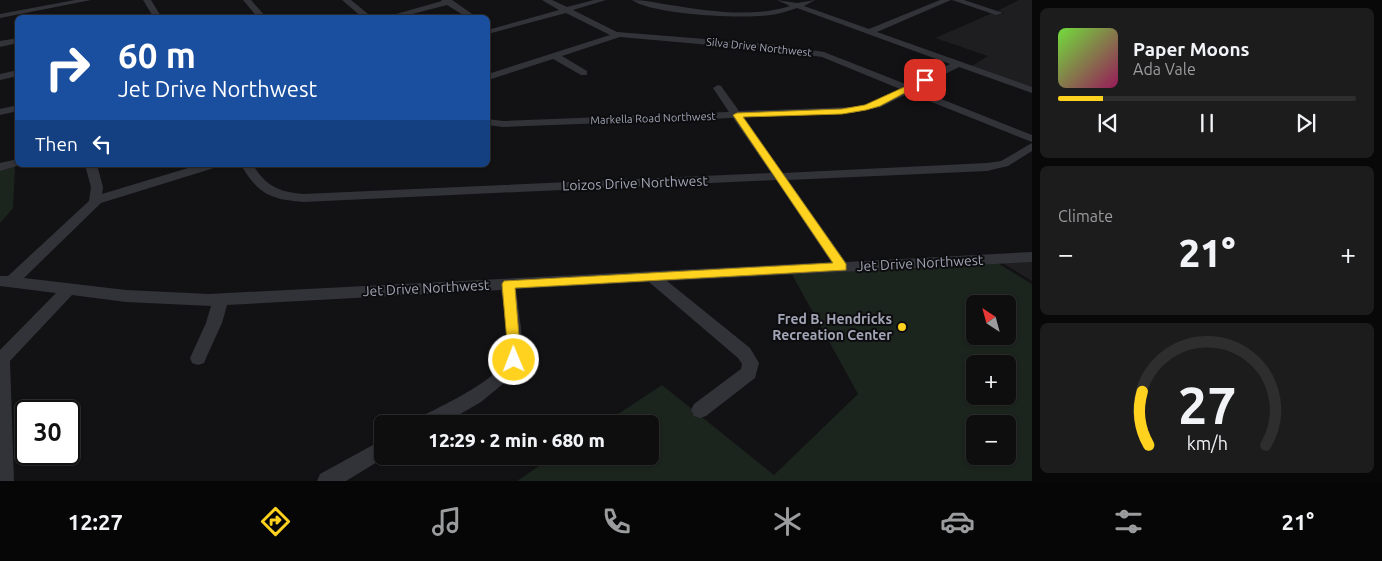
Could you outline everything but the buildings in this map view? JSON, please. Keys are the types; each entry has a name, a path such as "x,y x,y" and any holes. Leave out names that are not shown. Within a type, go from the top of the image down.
{"street":[{"path":"0,16 87,0"},
{"path":"147,0 156,15"},
{"path":"247,0 260,15"},
{"path":"346,0 365,15"},
{"name":"Silva Drive Northwest","path":"546,0 600,28 621,34 816,53 909,88 1032,139"},
{"path":"490,29 602,0"},
{"path":"636,0 662,6 752,14 778,12 812,0"},
{"path":"781,0 1032,90"},
{"path":"869,32 947,0"},
{"path":"956,0 999,13"},
{"path":"397,15 447,1 469,15"},
{"path":"49,7 51,15"},
{"path":"490,76 621,34"},
{"path":"0,44 15,41"},
{"path":"555,56 584,73"},
{"name":"Markella Road Northwest","path":"490,122 852,110 877,105 957,64"},
{"path":"0,77 15,74"},
{"path":"718,88 842,267"},
{"path":"0,112 15,109"},
{"name":"Loizos Drive Northwest","path":"248,167 259,185 268,192 283,197 303,198 988,167 1004,164 1032,146"},
{"path":"0,167 15,163"},
{"path":"6,282 88,211 96,200 97,187 92,167"},
{"path":"96,200 203,167"},
{"name":"Jet Drive Northwest","path":"6,282 174,300 220,299 1032,257"},
{"path":"652,276 744,353 751,363 749,373 700,410"},
{"path":"440,415 499,380 510,369 515,348 508,284"},
{"path":"4,481 2,360 10,349 69,289"},
{"path":"198,358 214,323 220,299"},
{"path":"327,481 374,454"}],"shaded area":[{"path":"1019,0 1032,0 1032,89 970,67 988,56 935,38 995,12 1002,14 1004,13 997,11"},
{"path":"15,165 13,208 0,223 0,170"},
{"path":"991,259 1032,284 1032,481 517,481 541,465 659,465 659,415 617,415 662,385 774,475 858,394 789,269"},
{"path":"1032,261 1032,281 1002,263"}],"place":[{"name":"Fred B. Hendricks Recreation Center","path":"902,327"}],"route":[{"path":"514,360 515,348 508,284 842,267 737,115 842,111 866,108 877,105 925,80"}]}
